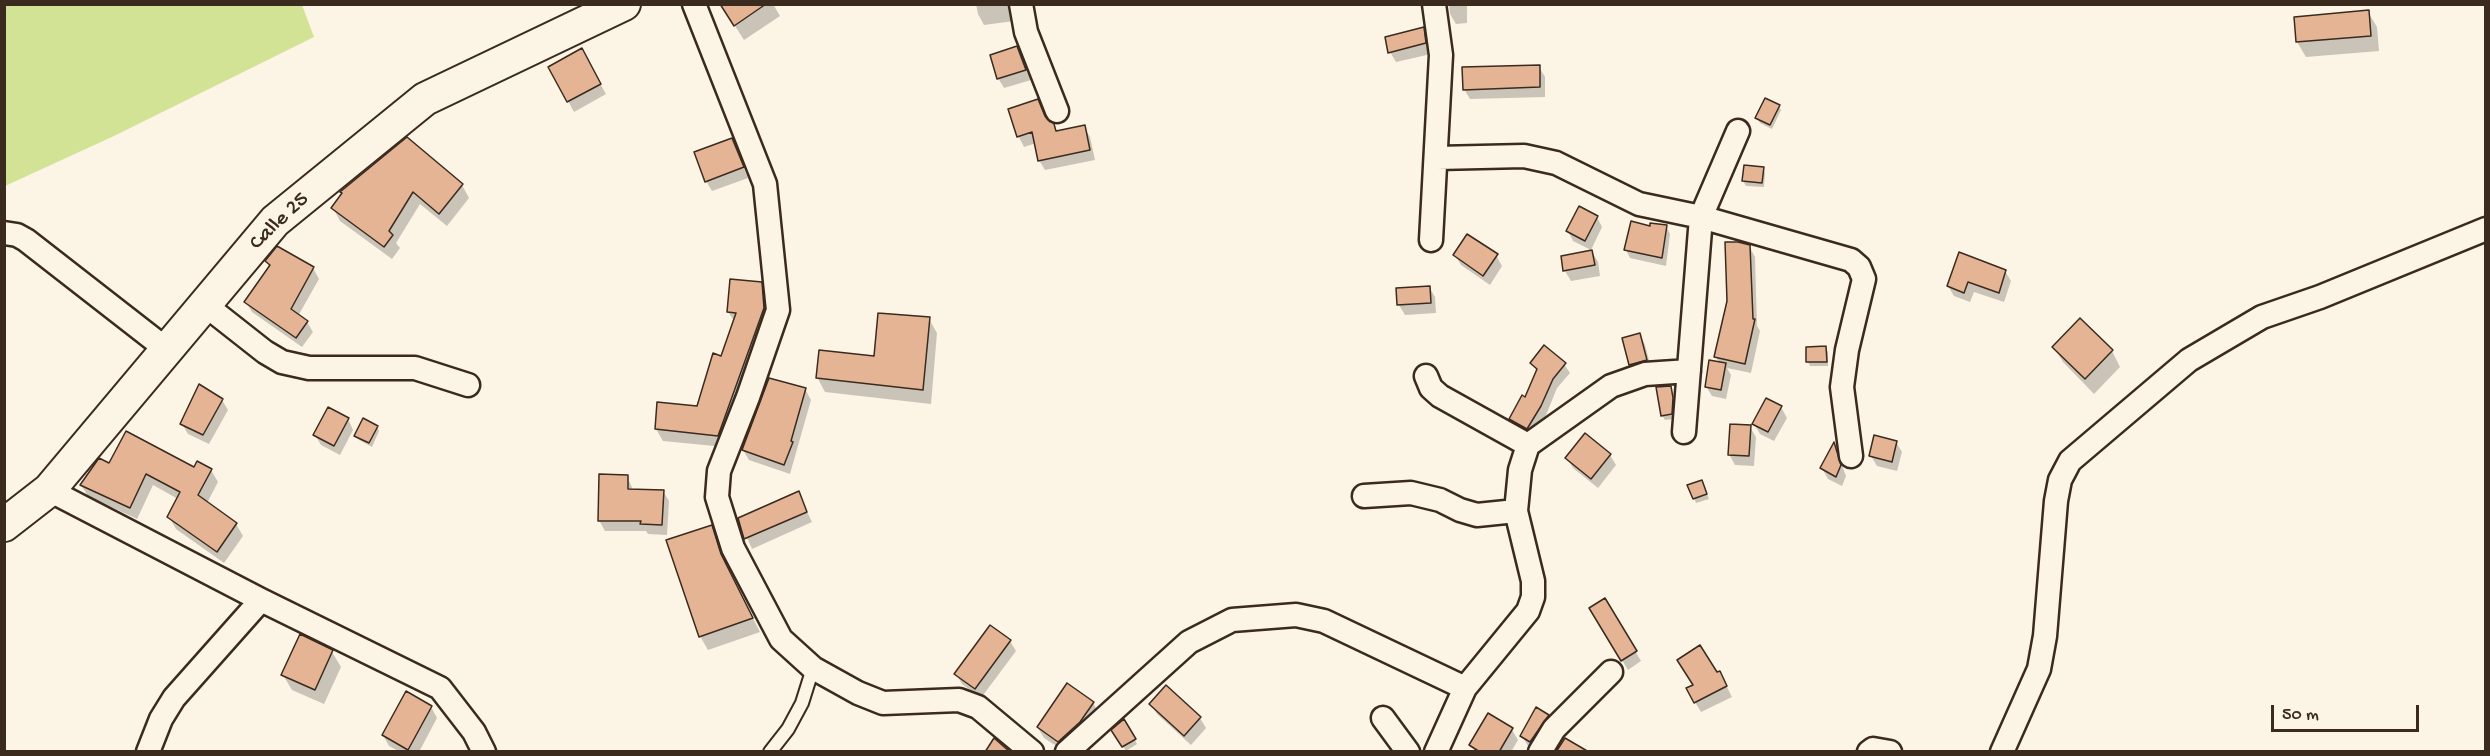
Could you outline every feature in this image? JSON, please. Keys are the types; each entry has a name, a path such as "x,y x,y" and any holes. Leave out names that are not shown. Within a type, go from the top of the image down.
{"street":[{"name":"Calle 25","path":"4,525 49,490 275,221 425,99 624,4"},
{"path":"694,4 765,184 778,310 719,471 717,497 733,548 781,639 813,668 858,693 883,703 959,700 978,707 1032,752"},
{"path":"1022,4 1026,32 1057,111"},
{"path":"1431,240 1441,55 1434,4"},
{"path":"1684,432 1701,217 1738,131"},
{"path":"1437,158 1524,156 1556,164 1640,204 1701,217 1851,260 1859,267 1863,279 1847,350 1842,387 1851,456"},
{"path":"2002,752 2039,669 2045,636 2055,501 2060,480 2070,461 2189,360 2262,317 2320,297 2486,229"},
{"path":"4,234 17,235 26,240 166,349"},
{"path":"204,304 265,352 282,362 309,369 415,368 468,385"},
{"path":"1436,752 1465,688 1528,611 1533,597 1533,581 1516,511 1520,470 1528,445 1611,386 1645,374 1689,371"},
{"path":"1426,376 1431,388 1440,396 1528,445"},
{"path":"49,490 261,600 440,688 474,732 484,752"},
{"path":"1364,496 1411,493 1440,500 1477,515 1516,511"},
{"path":"148,752 161,719 174,698 261,600"},
{"path":"1067,752 1189,642 1232,620 1296,615 1324,621 1465,688"},
{"path":"1540,752 1554,729 1611,672"},
{"path":"1383,718 1408,752"},
{"path":"1869,752 1873,749 1890,752"}],"lane":[{"path":"770,752 788,729 802,703 813,668"}],"green space":[{"path":"4,5 302,5 314,37 114,136 5,186"}],"building":[{"path":"720,4 766,4 734,26"},
{"path":"2369,10 2371,36 2296,42 2294,17"},
{"path":"1424,27 1426,43 1388,53 1385,37"},
{"path":"1017,46 1026,70 997,79 990,55"},
{"path":"582,48 601,84 567,102 548,67"},
{"path":"1540,65 1540,87 1463,90 1462,67"},
{"path":"1765,98 1780,105 1770,125 1755,118"},
{"path":"1038,99 1045,116 1054,124 1056,131 1085,125 1090,150 1038,161 1032,132 1017,137 1008,109"},
{"path":"407,137 463,184 439,214 413,192 389,231 393,235 384,247 331,208 342,193 340,192"},
{"path":"732,138 744,167 705,182 694,152"},
{"path":"1744,165 1764,167 1762,183 1742,181"},
{"path":"1579,206 1598,216 1585,241 1566,231"},
{"path":"1631,221 1650,226 1650,223 1667,225 1662,258 1624,250"},
{"path":"1467,234 1498,254 1483,276 1453,255"},
{"path":"1725,242 1750,245 1753,319 1755,319 1745,364 1714,357 1727,301"},
{"path":"277,246 314,267 291,309 308,321 296,338 244,302 270,265 265,261"},
{"path":"1592,250 1595,265 1563,271 1561,256"},
{"path":"1959,252 2006,270 1999,293 1968,282 1964,293 1947,286"},
{"path":"730,279 762,282 764,308 718,436 655,429 657,402 697,406 713,353 721,356 736,313 727,312"},
{"path":"1430,286 1431,303 1397,305 1396,288"},
{"path":"878,313 930,317 923,390 816,378 819,350 874,356"},
{"path":"2080,318 2113,350 2085,379 2052,347"},
{"path":"1640,333 1647,360 1629,365 1622,338"},
{"path":"1544,345 1566,363 1553,379 1541,406 1527,429 1509,419 1522,395 1525,397 1537,369 1530,363"},
{"path":"1826,346 1827,362 1806,362 1806,347"},
{"path":"1709,360 1726,363 1721,390 1705,387"},
{"path":"769,378 806,388 791,441 793,442 784,465 742,450"},
{"path":"199,384 223,399 203,435 180,424"},
{"path":"1671,386 1672,414 1661,416 1656,387"},
{"path":"1766,398 1782,406 1768,432 1752,424"},
{"path":"328,407 349,418 334,446 313,435"},
{"path":"363,418 378,426 369,443 354,436"},
{"path":"1730,424 1751,425 1749,456 1728,455"},
{"path":"126,431 194,467 197,461 212,469 198,495 237,523 217,552 167,517 180,492 146,474 130,508 80,485 99,458 109,463"},
{"path":"1585,433 1611,454 1591,479 1565,458"},
{"path":"1874,435 1897,441 1892,462 1869,456"},
{"path":"1834,442 1841,465 1836,477 1820,468"},
{"path":"599,474 628,475 628,489 664,490 662,525 640,524 641,521 598,521"},
{"path":"1702,480 1707,494 1693,499 1687,485"},
{"path":"799,491 807,512 744,539 738,518"},
{"path":"712,525 721,554 753,618 699,637 666,540"},
{"path":"1605,598 1637,651 1621,661 1589,608"},
{"path":"990,625 1011,640 975,689 954,674"},
{"path":"300,634 333,650 315,690 281,675"},
{"path":"1700,645 1717,672 1720,671 1727,686 1694,703 1686,688 1693,685 1677,660"},
{"path":"1067,683 1094,702 1080,722 1058,742 1037,727"},
{"path":"1166,685 1201,717 1184,736 1149,704"},
{"path":"406,691 432,706 408,750 382,735"},
{"path":"1536,707 1549,715 1530,742 1520,736"},
{"path":"1488,713 1513,728 1499,752 1480,752 1469,745"},
{"path":"1124,719 1136,739 1122,747 1111,730"},
{"path":"994,738 1010,752 985,752"},
{"path":"1565,738 1589,752 1556,752"}]}
